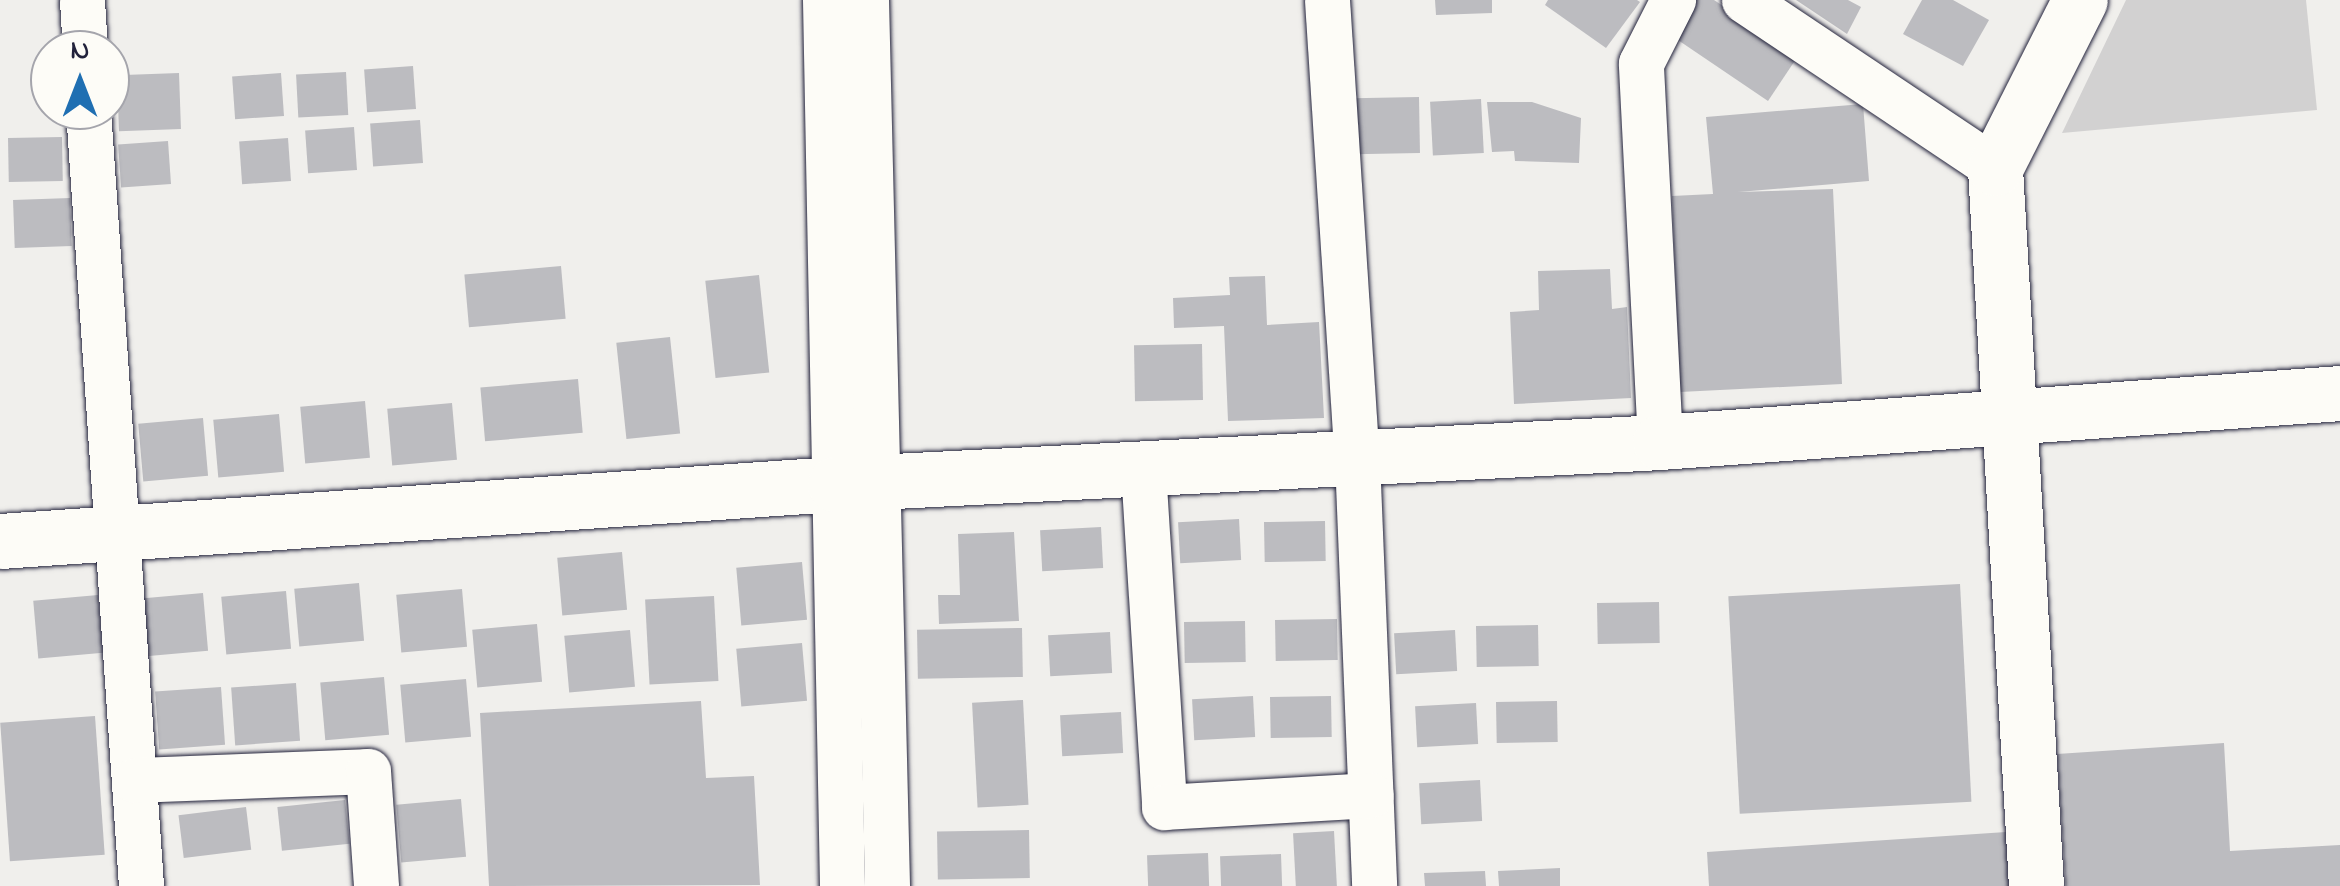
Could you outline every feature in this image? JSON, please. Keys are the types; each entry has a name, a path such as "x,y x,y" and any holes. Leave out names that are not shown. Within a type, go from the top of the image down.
{"street":[{"path":"82,0 84,30"},
{"path":"825,0 887,886"},
{"path":"842,886 856,483 866,0"},
{"path":"1327,0 1357,458 1374,886"},
{"path":"1660,442 1640,64 1673,0"},
{"path":"1744,0 1994,168"},
{"path":"2036,886 1994,168 2080,0"},
{"path":"89,130 113,534 142,886"},
{"path":"0,541 856,483 1660,442 2340,394"},
{"path":"1143,469 1164,807 1370,796"},
{"path":"135,780 368,771 376,886"}],"shaded area":[{"path":"2126,0 2306,0 2317,110 2062,133"}],"building":[{"path":"1435,0 1492,0 1492,13 1436,15"},
{"path":"1548,0 1640,2 1606,48 1545,5"},
{"path":"1696,0 1714,0 1798,56 1768,101 1672,36"},
{"path":"1796,0 1848,0 1861,7 1847,34"},
{"path":"1922,0 1953,0 1989,20 1963,66 1903,34"},
{"path":"413,66 416,109 367,112 364,69"},
{"path":"346,72 348,115 298,118 296,75"},
{"path":"179,73 181,129 119,131 130,130 130,75"},
{"path":"281,73 284,116 235,119 232,76"},
{"path":"1419,97 1420,153 1354,154 1353,98"},
{"path":"1481,99 1484,153 1433,156 1430,102"},
{"path":"1487,102 1532,102 1581,118 1579,163 1515,161 1514,151 1492,152"},
{"path":"1863,104 1869,181 1738,192 1833,189 1842,384 1680,392 1672,196 1713,194 1706,117"},
{"path":"420,120 423,163 373,166 370,123"},
{"path":"354,127 357,170 308,173 305,130"},
{"path":"62,137 63,181 9,182 8,138"},
{"path":"288,138 291,181 242,184 239,141"},
{"path":"168,141 171,184 121,187 118,144"},
{"path":"70,198 72,246 15,248 13,200"},
{"path":"561,266 566,319 469,327 464,274"},
{"path":"1610,269 1612,309 1627,307 1631,398 1514,404 1510,312 1539,310 1538,271"},
{"path":"759,275 769,372 716,378 705,281"},
{"path":"1265,276 1267,325 1319,322 1324,418 1228,421 1224,326 1174,328 1173,298 1230,295 1229,277"},
{"path":"670,337 680,433 626,439 616,343"},
{"path":"1202,344 1203,400 1135,401 1134,345"},
{"path":"578,379 583,433 485,441 480,388"},
{"path":"365,401 370,458 305,463 300,407"},
{"path":"452,403 457,460 392,465 387,409"},
{"path":"279,414 284,472 218,478 213,420"},
{"path":"203,418 208,476 143,481 138,424"},
{"path":"1239,519 1241,560 1180,563 1178,522"},
{"path":"1325,521 1326,561 1265,562 1264,522"},
{"path":"1101,527 1103,568 1042,571 1040,530"},
{"path":"1014,532 1019,621 939,624 938,595 960,595 958,534"},
{"path":"622,552 627,610 562,615 557,558"},
{"path":"802,562 807,620 741,626 736,568"},
{"path":"359,583 364,641 299,646 294,589"},
{"path":"1960,584 1971,802 1740,814 1728,596"},
{"path":"462,589 467,647 401,653 396,595"},
{"path":"286,591 291,649 226,654 221,597"},
{"path":"203,593 208,651 143,656 138,599"},
{"path":"98,595 103,653 38,658 33,601"},
{"path":"714,596 718,681 650,684 645,600"},
{"path":"1659,602 1660,643 1598,644 1597,603"},
{"path":"1337,619 1338,660 1276,661 1275,620"},
{"path":"1245,621 1246,662 1185,663 1184,622"},
{"path":"537,624 542,682 477,687 472,630"},
{"path":"1538,625 1539,666 1477,667 1476,626"},
{"path":"1022,628 1023,677 918,679 917,630"},
{"path":"630,630 635,687 569,693 564,636"},
{"path":"1455,630 1457,671 1396,674 1394,633"},
{"path":"1110,632 1112,673 1050,676 1048,635"},
{"path":"802,643 807,701 741,707 736,649"},
{"path":"384,677 389,735 325,740 320,683"},
{"path":"466,679 471,737 405,743 400,685"},
{"path":"296,683 300,741 235,745 231,688"},
{"path":"221,687 225,745 159,749 155,692"},
{"path":"1253,696 1255,737 1194,740 1192,699"},
{"path":"1331,696 1332,737 1271,738 1270,697"},
{"path":"1023,700 1028,805 978,808 972,703"},
{"path":"701,701 706,778 754,776 760,885 489,886 480,713"},
{"path":"1557,701 1558,742 1497,743 1496,702"},
{"path":"1476,703 1478,744 1417,747 1415,706"},
{"path":"1121,712 1123,753 1062,756 1060,715"},
{"path":"95,716 105,855 10,861 0,723"},
{"path":"2224,743 2230,851 2340,845 2340,886 2066,886 2057,754"},
{"path":"1480,780 1482,821 1421,824 1419,783"},
{"path":"461,799 466,857 401,862 396,805"},
{"path":"345,800 350,844 282,851 277,807"},
{"path":"246,807 251,850 184,858 179,815"},
{"path":"1029,830 1030,878 938,880 937,832"},
{"path":"1334,831 1337,886 1296,886 1293,833"},
{"path":"2006,832 2010,886 1709,886 1707,852"},
{"path":"1208,853 1209,886 1148,886 1147,855"},
{"path":"1281,854 1282,886 1221,886 1220,856"},
{"path":"1560,868 1560,886 1499,886 1498,871"},
{"path":"1485,871 1486,886 1425,886 1424,873"}]}
